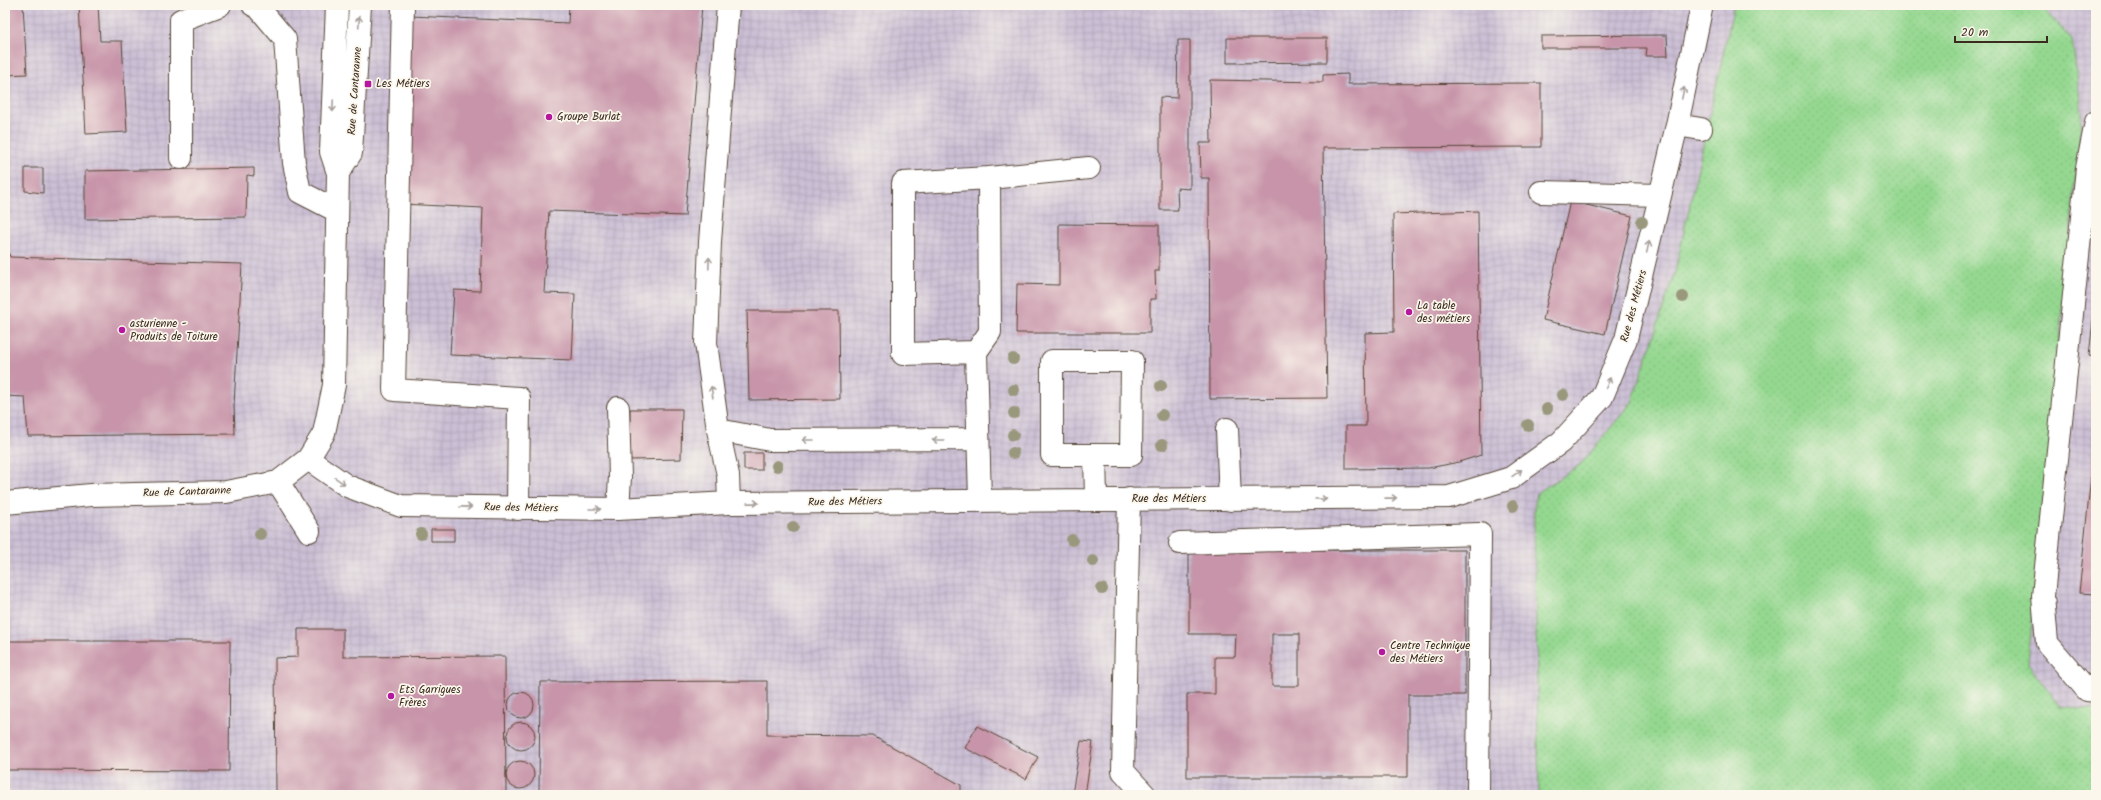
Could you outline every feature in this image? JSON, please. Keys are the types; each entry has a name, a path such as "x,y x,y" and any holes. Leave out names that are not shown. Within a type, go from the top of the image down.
{"street":[{"path":"181,158 180,20 220,5"},
{"path":"253,5 258,7 285,39 294,163 300,192 337,211"},
{"name":"Rue de Cantaranne","path":"5,503 91,494 226,492 278,482 308,459 324,433 334,386 338,173 331,152 337,5"},
{"name":"Rue de Cantaranne","path":"338,173 351,153 360,5"},
{"path":"403,5 394,390 519,398 518,509"},
{"path":"728,5 710,242 706,343 718,430 728,475 729,503"},
{"name":"Rue des Métiers","path":"308,459 347,486 401,506 518,509 618,509 729,503 1449,497 1510,478 1561,442 1602,397 1626,339 1677,125 1702,5"},
{"path":"2096,122 2087,168 2044,596 2046,643 2087,690 2096,690"},
{"path":"1677,125 1701,129"},
{"path":"976,352 903,354 903,183 989,178 1089,168"},
{"path":"980,500 977,439 976,352 990,332 989,178"},
{"path":"1541,192 1660,194"},
{"path":"1052,361 1132,361 1131,455 1095,455 1052,455 1052,361"},
{"path":"618,408 620,477 618,509"},
{"path":"1228,429 1230,500"},
{"path":"718,430 770,440 977,439"},
{"path":"1095,455 1096,499"},
{"path":"278,482 308,531"},
{"path":"1128,499 1123,771 1146,795"},
{"path":"1180,543 1480,534 1478,795"}],"shaded area":[{"path":"5,5 2096,5 2096,795 5,795"}],"green space":[{"path":"1734,5 2041,5 2072,40 2082,113 2028,663 2060,706 2096,710 2096,795 1539,795 1534,510 1537,493 1581,464 1632,402 1675,272"}],"building":[{"path":"5,5 23,5 27,74 5,75"},
{"path":"79,5 98,5 100,41 122,41 127,132 86,134"},
{"name":"Groupe Burlat","path":"569,5 702,5 685,216 549,211 544,293 575,294 572,360 450,355 454,290 480,291 483,208 401,204 410,16 568,23"},
{"path":"1667,35 1668,56 1646,56 1647,48 1541,48 1541,36"},
{"path":"1227,38 1327,38 1327,62 1227,63"},
{"path":"1178,40 1190,40 1190,189 1177,188 1178,210 1160,210 1160,97 1177,98"},
{"path":"1348,74 1348,84 1541,83 1541,147 1323,148 1327,398 1210,399 1209,178 1201,178 1200,143 1211,143 1210,80 1323,82 1323,75"},
{"path":"25,168 43,168 43,193 25,191"},
{"path":"254,168 254,176 247,175 246,217 85,219 85,171"},
{"path":"1570,201 1632,216 1605,334 1543,320"},
{"path":"1478,211 1481,455 1459,462 1429,468 1346,469 1346,426 1366,426 1365,333 1394,332 1393,214"},
{"path":"1059,224 1159,225 1159,271 1155,271 1156,299 1150,299 1150,333 1016,333 1017,284 1059,285"},
{"name":"asturienne - Produits de Toiture","path":"5,251 8,251 10,257 242,264 234,405 235,434 28,436 25,397 5,396"},
{"path":"2096,302 2096,357 2089,356"},
{"path":"747,311 839,311 840,399 749,400"},
{"path":"630,409 682,409 681,459 630,460"},
{"path":"2096,437 2096,594 2079,593"},
{"path":"744,453 762,453 762,470 744,470"},
{"path":"431,529 454,529 454,541 431,541"},
{"name":"Centre Technique des Métiers","path":"1189,550 1465,550 1465,695 1408,695 1408,777 1187,777 1187,694 1215,694 1215,657 1235,657 1236,634 1189,634","holes":["1272,634 1299,634 1299,686 1272,686"]},
{"name":"Ets Garrigues Frères","path":"298,629 343,629 343,657 505,656 506,795 276,795 275,658 298,657"},
{"path":"5,641 230,641 229,771 5,770"},
{"path":"767,681 767,735 873,736 961,785 961,795 539,795 540,682"},
{"path":"521,692 531,695 534,705 531,715 521,718 511,715 508,705 511,695"},
{"path":"521,722 531,726 535,736 531,746 521,750 511,746 507,736 511,726"},
{"path":"977,726 1038,757 1026,779 965,748"},
{"path":"1081,741 1093,742 1085,795 1074,795 1072,794"},
{"path":"520,761 530,765 534,775 530,785 520,789 510,785 506,775 510,765"}],"place":[{"name":"Les Métiers","path":"368,84"},
{"name":"Groupe Burlat","path":"549,117"},
{"name":"La table des métiers","path":"1409,312"},
{"name":"asturienne - Produits de Toiture","path":"122,330"},
{"name":"Centre Technique des Métiers","path":"1382,652"},
{"name":"Ets Garrigues Frères","path":"391,696"}]}
